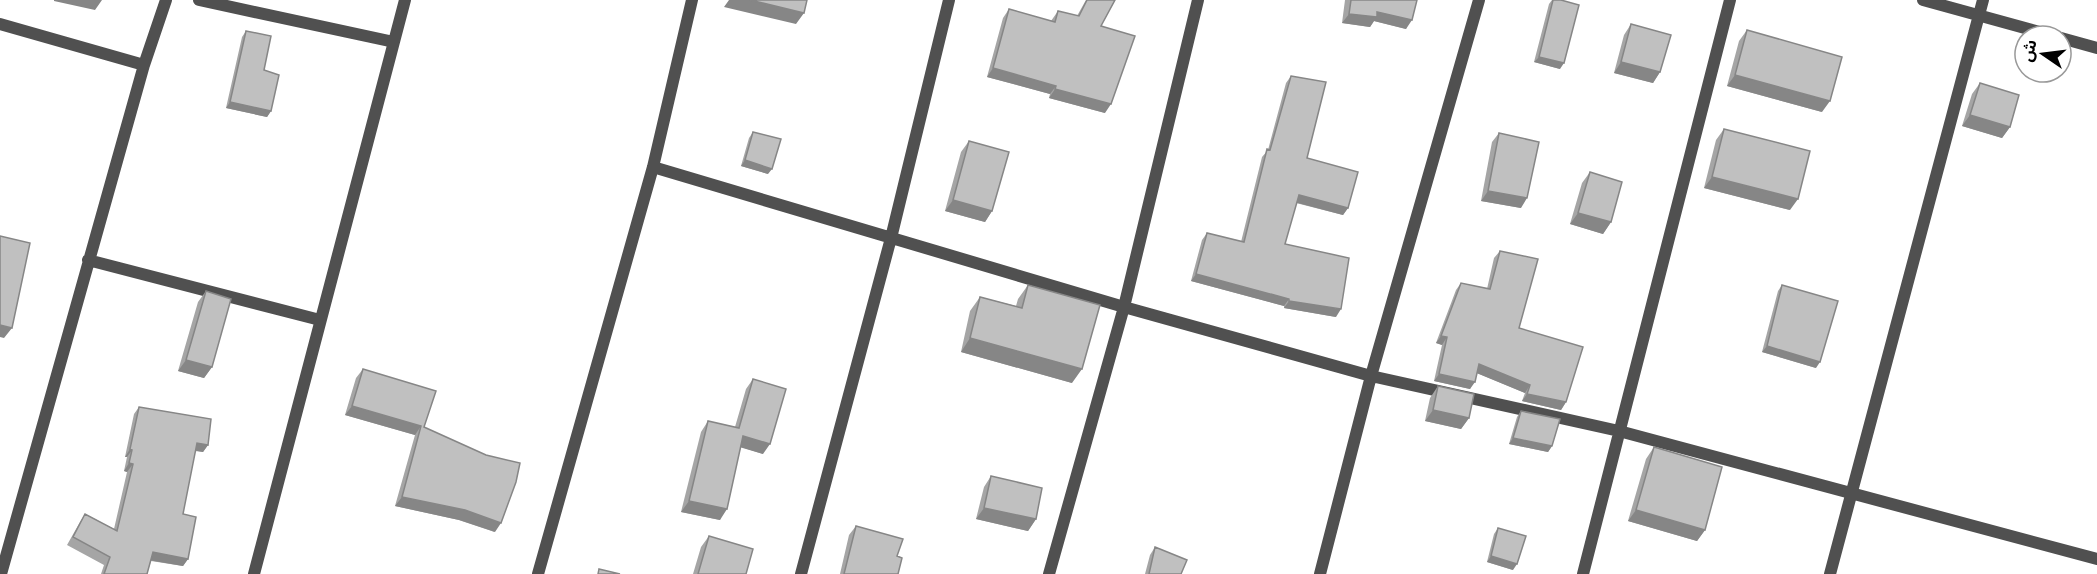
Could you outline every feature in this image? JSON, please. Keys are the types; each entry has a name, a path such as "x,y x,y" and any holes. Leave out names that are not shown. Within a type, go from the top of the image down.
{"street":[{"path":"2,574 88,260 144,65 166,0"},
{"path":"199,0 394,42"},
{"path":"254,574 405,0"},
{"path":"538,574 653,167 692,0"},
{"path":"801,574 891,238 949,0"},
{"path":"1049,574 1124,307 1198,0"},
{"path":"1320,574 1371,376 1479,0"},
{"path":"1583,574 1730,0"},
{"path":"1923,0 2013,25"},
{"path":"1830,574 1983,0"},
{"path":"0,24 144,65"},
{"path":"2073,41 2097,48"},
{"path":"653,167 1124,307 1371,376 1619,431 2097,559"},
{"path":"88,260 320,320"}],"building":[{"path":"750,0 807,0 804,13"},
{"path":"1087,0 1115,0 1101,26 1135,36 1111,104 1055,89 1056,86 993,68 1009,9 1055,22 1058,11 1079,16"},
{"path":"1351,0 1417,0 1412,20 1377,12 1377,17 1349,14"},
{"path":"1553,0 1579,5 1564,63 1539,57"},
{"path":"1631,24 1671,35 1660,72 1621,62"},
{"path":"1747,30 1842,57 1830,101 1735,75"},
{"path":"246,31 271,36 264,70 279,75 271,111 230,102"},
{"path":"1291,76 1326,82 1307,158 1358,172 1348,208 1299,195 1285,244 1349,258 1341,309 1289,301 1289,299 1196,274 1207,233 1244,242 1267,149 1270,150"},
{"path":"1980,83 2019,95 2010,127 1970,115"},
{"path":"1724,129 1810,151 1798,199 1712,177"},
{"path":"753,132 781,139 772,169 745,160"},
{"path":"1499,133 1539,142 1527,198 1488,191"},
{"path":"969,141 1009,152 992,211 953,200"},
{"path":"1590,172 1622,182 1611,222 1578,213"},
{"path":"0,236 30,243 12,328 0,325"},
{"path":"1500,251 1538,259 1519,328 1583,347 1566,402 1527,394 1530,385 1479,364 1475,382 1439,374 1447,337 1441,336 1461,283 1490,289"},
{"path":"1028,285 1100,305 1082,369 970,338 980,297 1022,308"},
{"path":"1782,285 1838,301 1820,362 1767,346"},
{"path":"206,291 231,299 212,367 186,360"},
{"path":"363,369 436,391 424,427 486,455 520,463 516,482 501,523 465,510 402,497 421,426 352,406"},
{"path":"753,379 786,389 770,444 743,436 727,509 689,501 708,421 739,428"},
{"path":"1438,386 1474,394 1469,418 1433,410"},
{"path":"139,407 211,419 208,445 197,443 183,514 196,517 188,559 153,552 147,574 104,574 110,557 73,537 85,514 117,531 133,464 129,463 132,450 130,449"},
{"path":"1521,411 1560,419 1552,446 1513,438"},
{"path":"1654,447 1722,467 1705,530 1636,510"},
{"path":"991,476 1042,488 1036,519 984,508"},
{"path":"856,526 903,539 897,556 902,558 898,574 844,574"},
{"path":"1498,528 1526,536 1517,564 1491,556"},
{"path":"709,536 753,549 746,574 698,574"},
{"path":"1155,547 1187,560 1181,574 1149,574"},
{"path":"599,569 620,574 598,574"}]}
